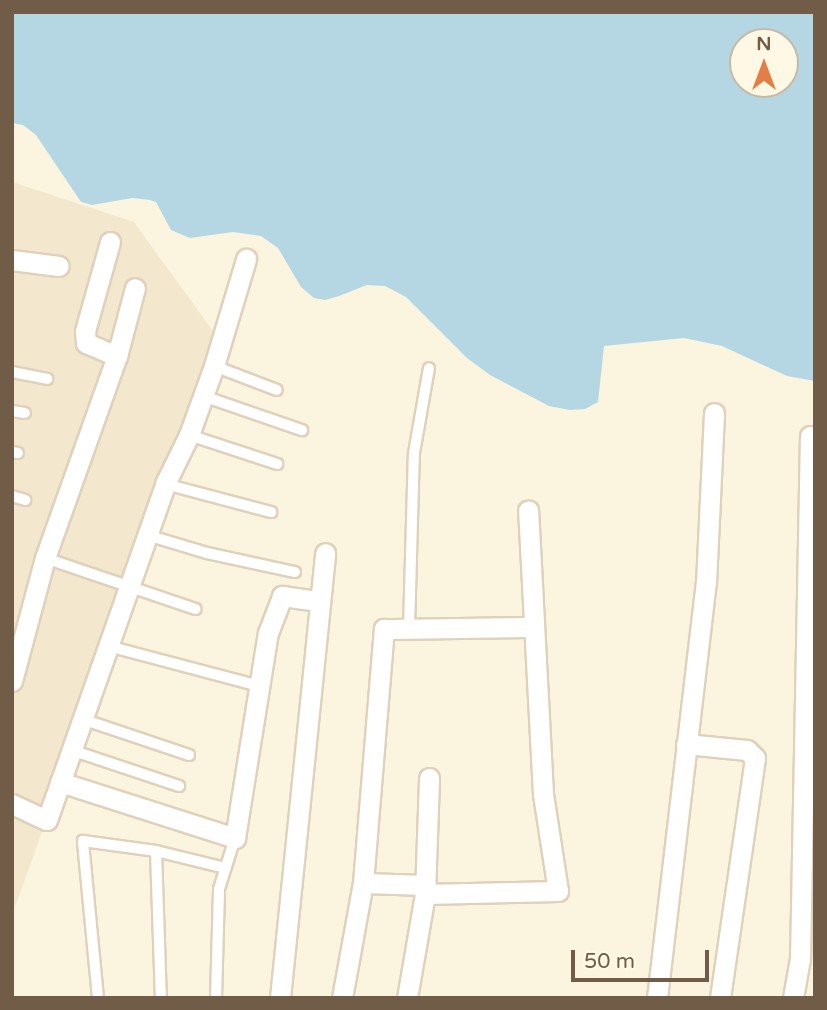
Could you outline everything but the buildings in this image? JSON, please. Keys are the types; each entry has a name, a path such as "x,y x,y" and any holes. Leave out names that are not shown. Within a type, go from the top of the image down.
{"street":[{"path":"110,242 85,331 86,342 117,356"},
{"path":"12,804 47,820 165,484 189,435 214,366 246,259"},
{"path":"12,260 59,266"},
{"path":"12,681 45,558 117,356 135,288"},
{"path":"657,998 706,583 715,413"},
{"path":"793,998 800,960 810,436"},
{"path":"363,883 425,890 558,891 543,794 528,510"},
{"path":"280,998 325,553"},
{"path":"60,782 235,838 268,633 282,596 319,601"},
{"path":"342,998 363,883 384,629 534,627"},
{"path":"686,744 747,750 755,758 720,998"},
{"path":"407,998 425,890 429,778"}],"lane":[{"path":"214,366 277,390"},
{"path":"409,628 414,453 429,368"},
{"path":"12,372 47,379"},
{"path":"202,396 302,430"},
{"path":"12,411 25,413"},
{"path":"189,435 277,464"},
{"path":"165,484 271,512"},
{"path":"12,496 25,500"},
{"path":"147,535 207,553 295,572"},
{"path":"45,558 196,609"},
{"path":"108,646 259,686"},
{"path":"82,719 189,755"},
{"path":"71,750 179,786"},
{"path":"216,998 219,889 235,838"},
{"path":"98,998 83,841 156,851 225,868"},
{"path":"156,851 161,998"}],"shaded area":[{"path":"12,182 134,222 220,341 12,915"}],"water":[{"path":"12,12 815,12 815,381 787,376 722,346 684,338 604,346 598,402 585,409 570,410 549,406 490,375 467,358 406,297 385,286 367,285 325,300 314,298 301,287 278,248 261,236 233,232 190,238 171,230 156,202 150,200 132,198 92,205 81,202 36,135 23,125 12,123"}]}
